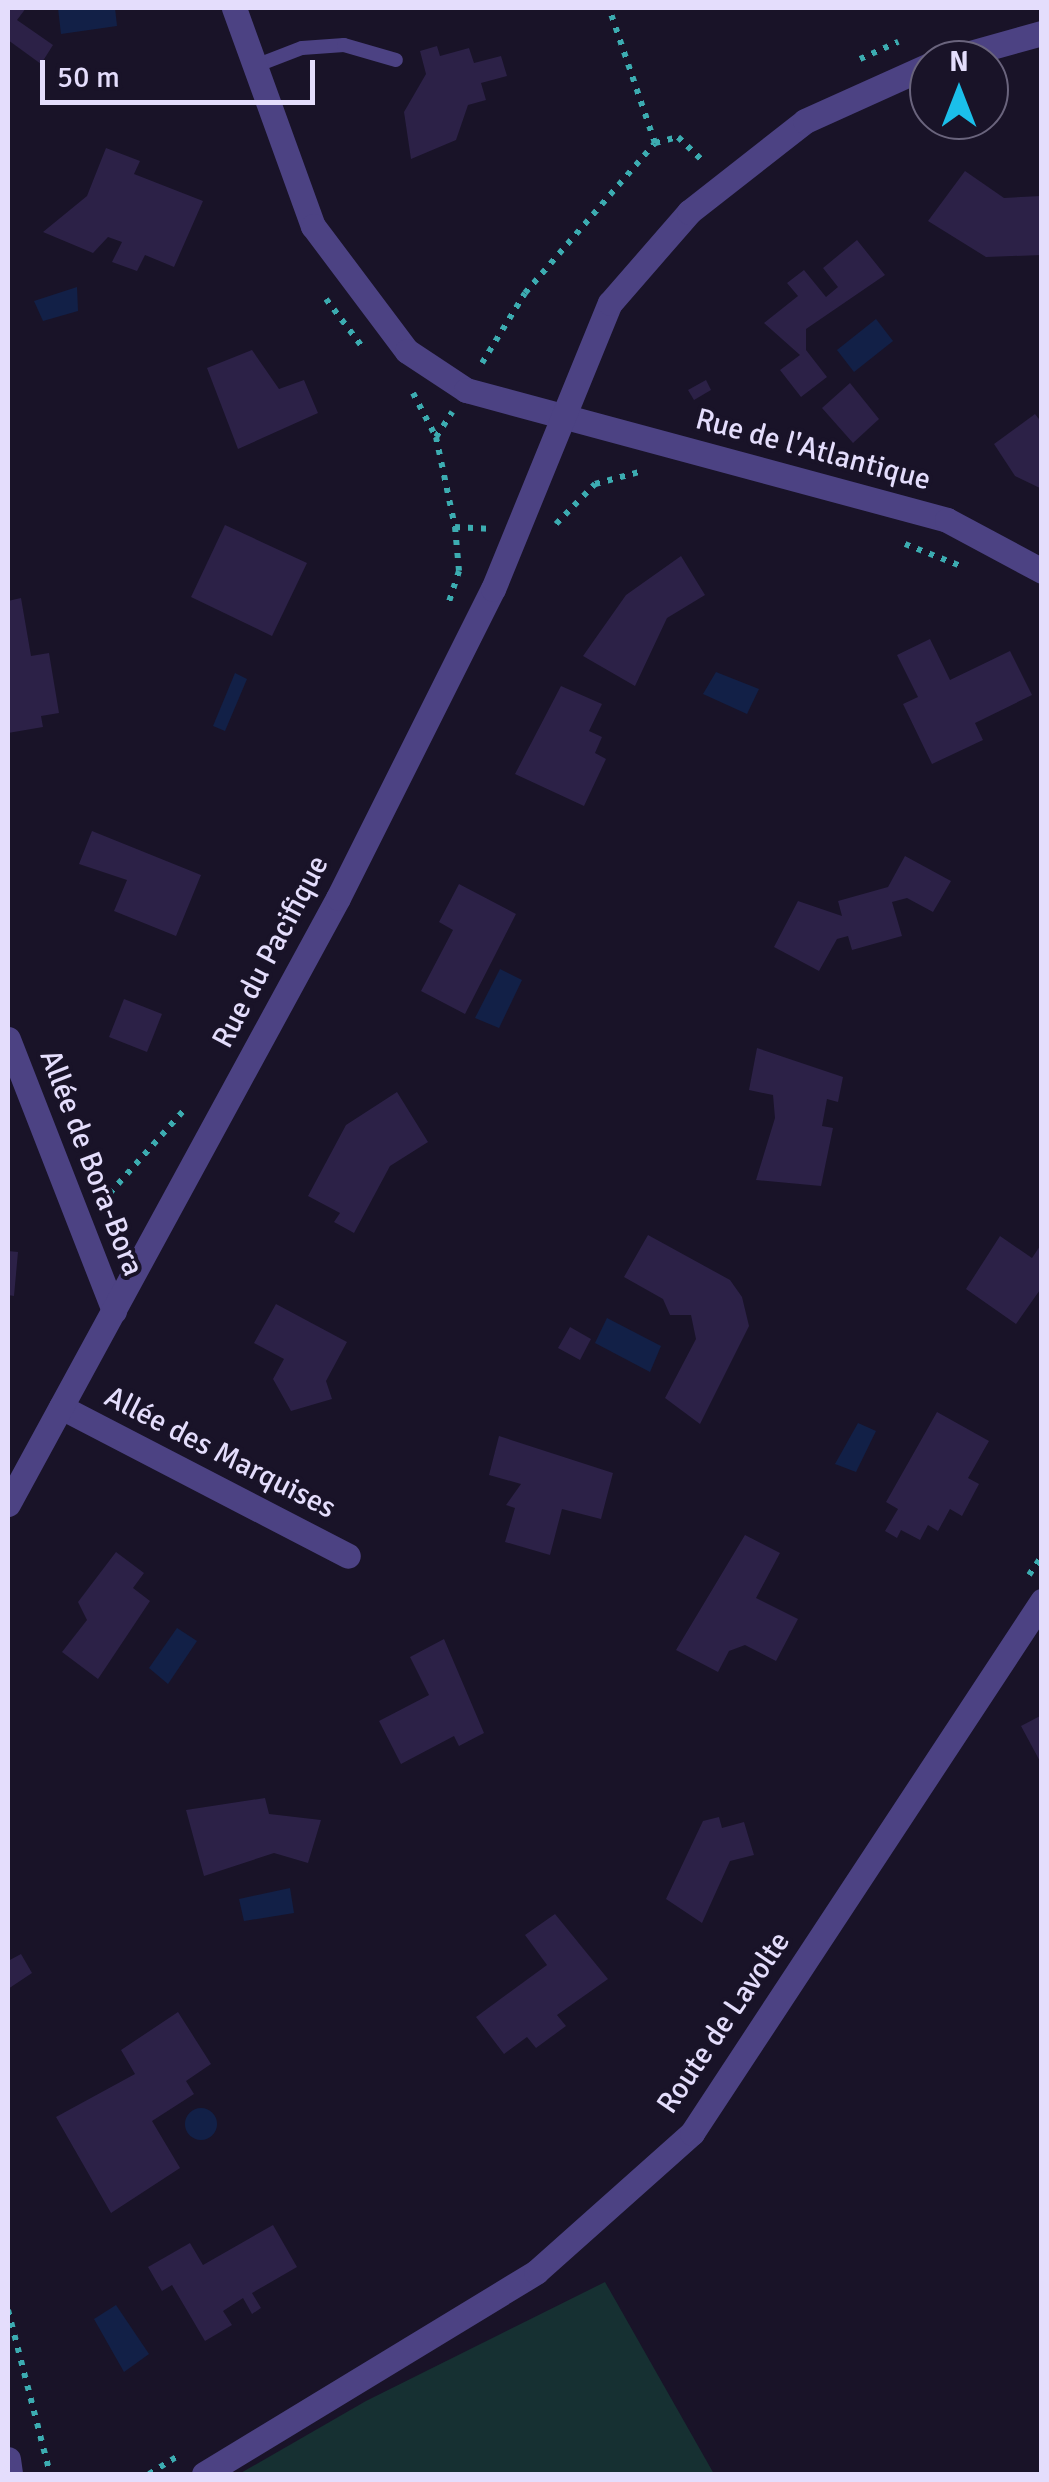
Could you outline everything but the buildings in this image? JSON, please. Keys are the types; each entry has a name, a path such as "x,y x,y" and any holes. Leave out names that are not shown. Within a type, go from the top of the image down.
{"street":[{"name":"Rue de l'Atlantique","path":"234,8 313,226 342,274 407,351 466,390 947,520 1042,571"},
{"path":"1009,42 1042,33"},
{"name":"Rue du Pacifique","path":"8,1504 338,898 514,530 558,414 610,303 690,212 805,121 909,73"},
{"name":"Allée de Bora-Bora","path":"8,1039 79,1230 114,1311"},
{"name":"Allée des Marquises","path":"62,1407 348,1556"},
{"name":"Route de Lavolte","path":"204,2474 536,2272 692,2133 1031,1595"},
{"path":"8,2458 10,2474"}],"lane":[{"path":"255,66 302,48 344,46 396,60"}],"path":[{"path":"466,390 525,293 655,143 609,8"},
{"path":"324,294 339,326 377,360"},
{"path":"402,383 436,437 455,527 459,571 444,613"},
{"path":"455,527 552,530 570,501 596,484 658,473"},
{"path":"900,542 980,576"},
{"path":"79,1230 195,1096"},
{"path":"1031,1595 1042,1556"},
{"path":"8,2310 50,2474"},
{"path":"149,2474 189,2450"}],"green space":[{"path":"605,2282 714,2474 239,2474 366,2401"}],"water":[{"path":"58,8 115,8 117,26 61,34"},
{"path":"77,287 78,311 43,321 34,301"},
{"path":"876,319 893,341 854,372 837,350"},
{"path":"716,672 759,689 747,714 703,694"},
{"path":"235,673 247,679 225,731 213,726"},
{"path":"500,969 522,980 499,1028 475,1018"},
{"path":"607,1318 661,1346 650,1372 595,1343"},
{"path":"858,1423 876,1431 856,1472 835,1464"},
{"path":"177,1628 197,1641 168,1684 149,1668"},
{"path":"290,1888 294,1913 244,1921 239,1899"},
{"path":"201,2108 212,2113 217,2124 212,2135 201,2140 190,2135 185,2124 190,2113"},
{"path":"116,2305 149,2354 124,2372 94,2319"}]}
